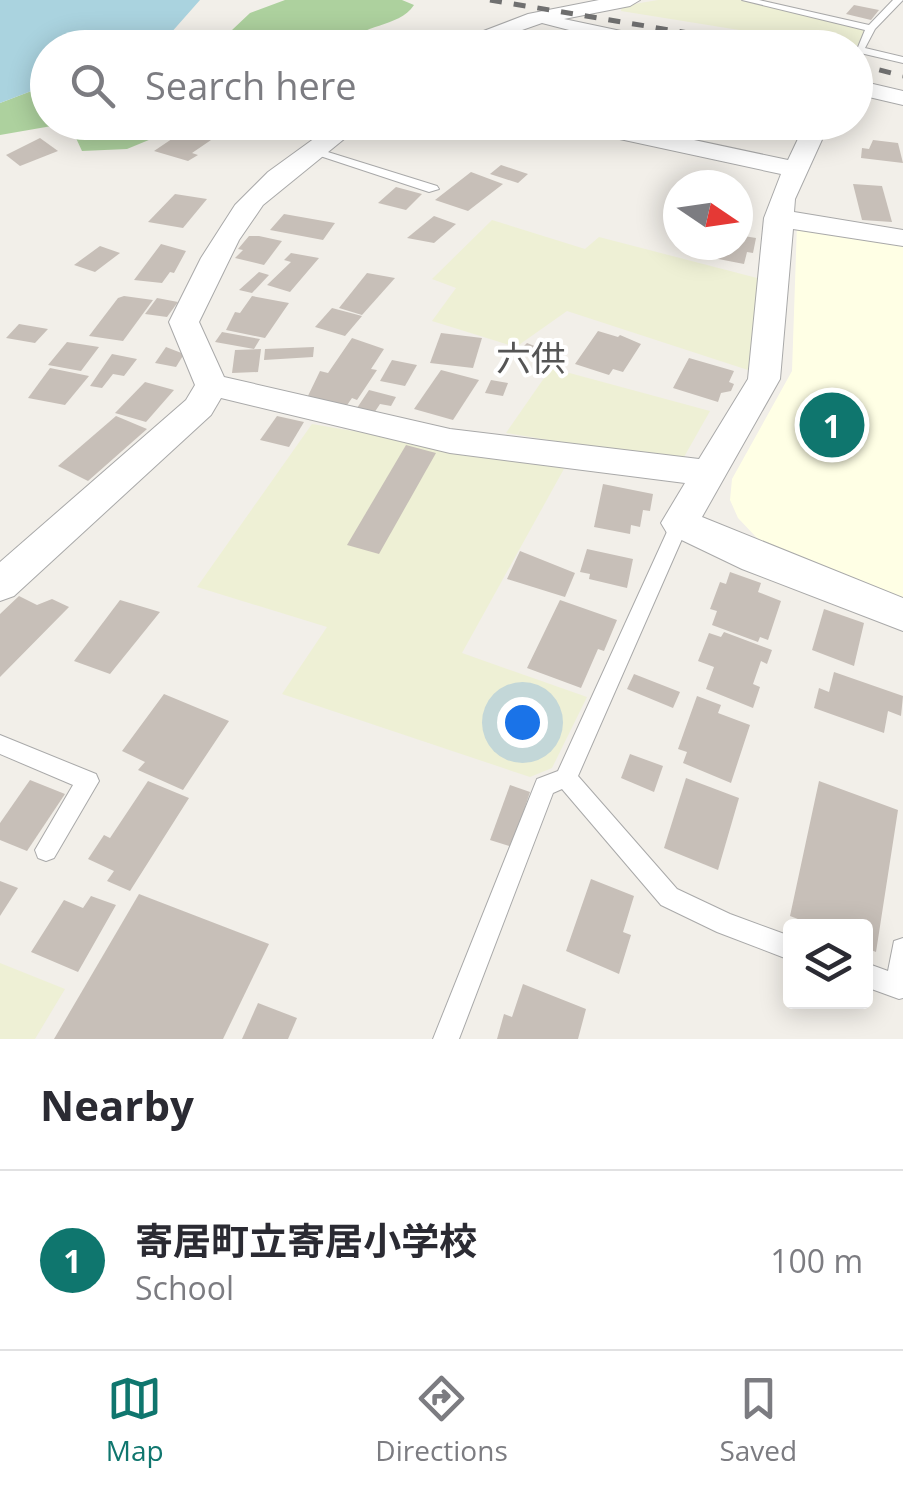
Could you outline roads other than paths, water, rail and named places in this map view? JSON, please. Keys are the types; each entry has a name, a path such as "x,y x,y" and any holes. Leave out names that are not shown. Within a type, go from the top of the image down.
{"street":[{"path":"501,30 535,18 630,0"},
{"path":"535,18 589,30"},
{"path":"873,92 903,98"},
{"path":"211,385 184,322 250,202 278,176 329,140"},
{"path":"655,140 795,169"},
{"path":"809,140 778,218 764,379 680,522 756,558 903,615"},
{"path":"778,218 903,238"},
{"path":"211,385 450,441 708,473"},
{"path":"0,584 199,407 211,385"}],"lane":[{"path":"747,0 871,28 898,0"},
{"path":"779,0 840,11"},
{"path":"873,53 903,60"},
{"path":"315,151 432,189"},
{"path":"446,1039 545,786 566,778 680,522"},
{"path":"0,744 88,781 46,850"},
{"path":"566,778 669,896 725,924 783,945"},
{"path":"873,978 899,987 903,950"}],"water":[{"path":"0,0 200,0 173,30 30,30 30,92 0,103"}],"railway":[{"path":"490,0 670,30"},
{"path":"873,68 903,76"}],"place":[{"name":"寄居町立寄居小学校","path":"832,425"}],"district":[{"name":"六供","path":"531,359"}]}
